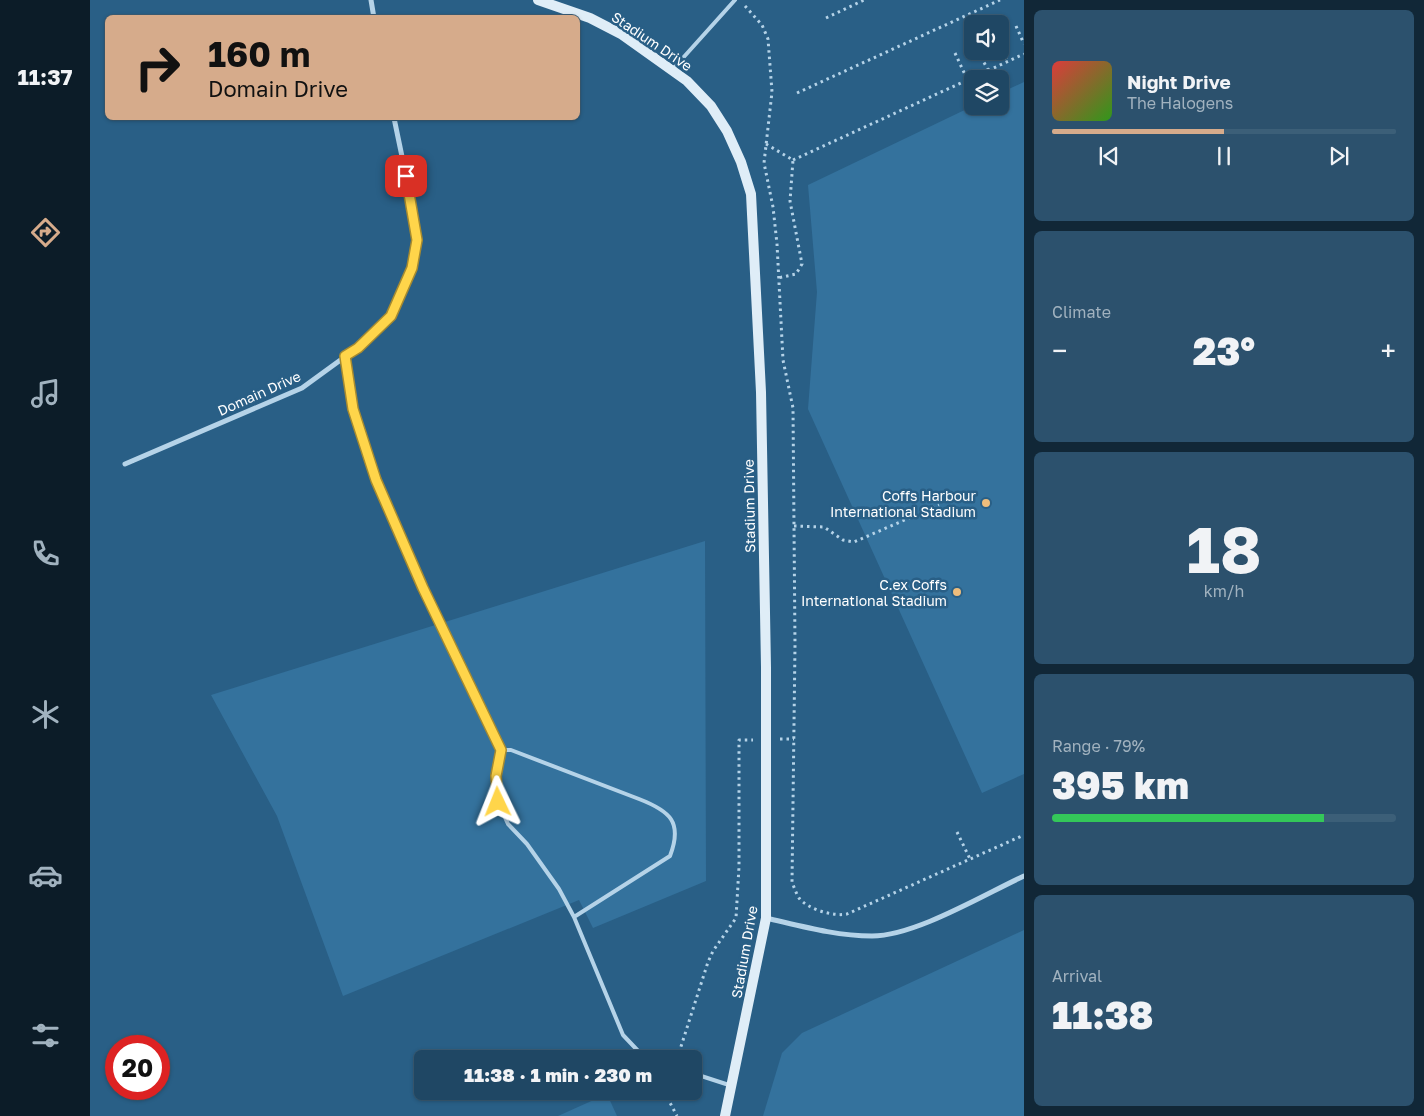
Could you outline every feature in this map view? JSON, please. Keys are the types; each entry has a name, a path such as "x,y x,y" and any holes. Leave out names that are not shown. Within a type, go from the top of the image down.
{"main road":[{"name":"Stadium Drive","path":"538,0 590,18 621,34 688,80 711,106 741,162 750,194 754,228 761,392 766,667 766,918 725,1116"}],"street":[{"path":"371,0 374,15"},
{"name":"Domain Drive","path":"125,464 302,388 358,348 391,316 412,268 417,240 394,120"},
{"path":"766,918 833,933 873,936 892,934 917,926 1024,876"}],"lane":[{"path":"673,69 735,0"},
{"path":"345,356 353,409 376,480 423,588 501,750 496,776 498,802 508,824 543,866 574,917 623,1035 638,1050"},
{"path":"501,750 511,750 646,801 660,807 671,816 675,830 674,844 670,856 574,917"},
{"path":"702,1076 732,1086"}],"path":[{"path":"826,18 864,0"},
{"path":"797,92 1000,0"},
{"path":"754,15 766,32 771,59 772,110 764,163 774,207 783,360 793,408 795,645 791,875 799,898 804,903 838,915 848,914 1024,835"},
{"path":"1016,26 1024,44"},
{"path":"955,53 964,71"},
{"path":"983,60 988,70 1024,54"},
{"path":"793,160 964,81"},
{"path":"766,144 793,160"},
{"path":"778,278 796,274 802,264 790,201 793,160"},
{"path":"794,526 824,527 843,540 854,542 938,505"},
{"path":"680,1050 708,962 736,918 739,867 739,740"},
{"path":"957,832 970,859"},
{"path":"669,1100 677,1116"}],"shaded area":[{"name":"C.ex Coffs International Stadium","path":"1024,82 1024,774 982,793 808,409 817,292 808,185 964,110 964,115 1009,115 1009,89"},
{"path":"705,541 706,881 593,928 579,900 343,996 277,816 211,695"},
{"path":"1024,930 1024,1116 763,1116 782,1053 802,1033"},
{"path":"594,1100 610,1100 617,1116 558,1116"}],"place":[{"name":"Coffs Harbour International Stadium","path":"986,503"},
{"name":"C.ex Coffs International Stadium","path":"957,592"}],"route":[{"path":"406,176 417,240 412,268 391,316 358,348 345,356 353,409 376,480 396,530 501,750 496,776 498,802"}]}
